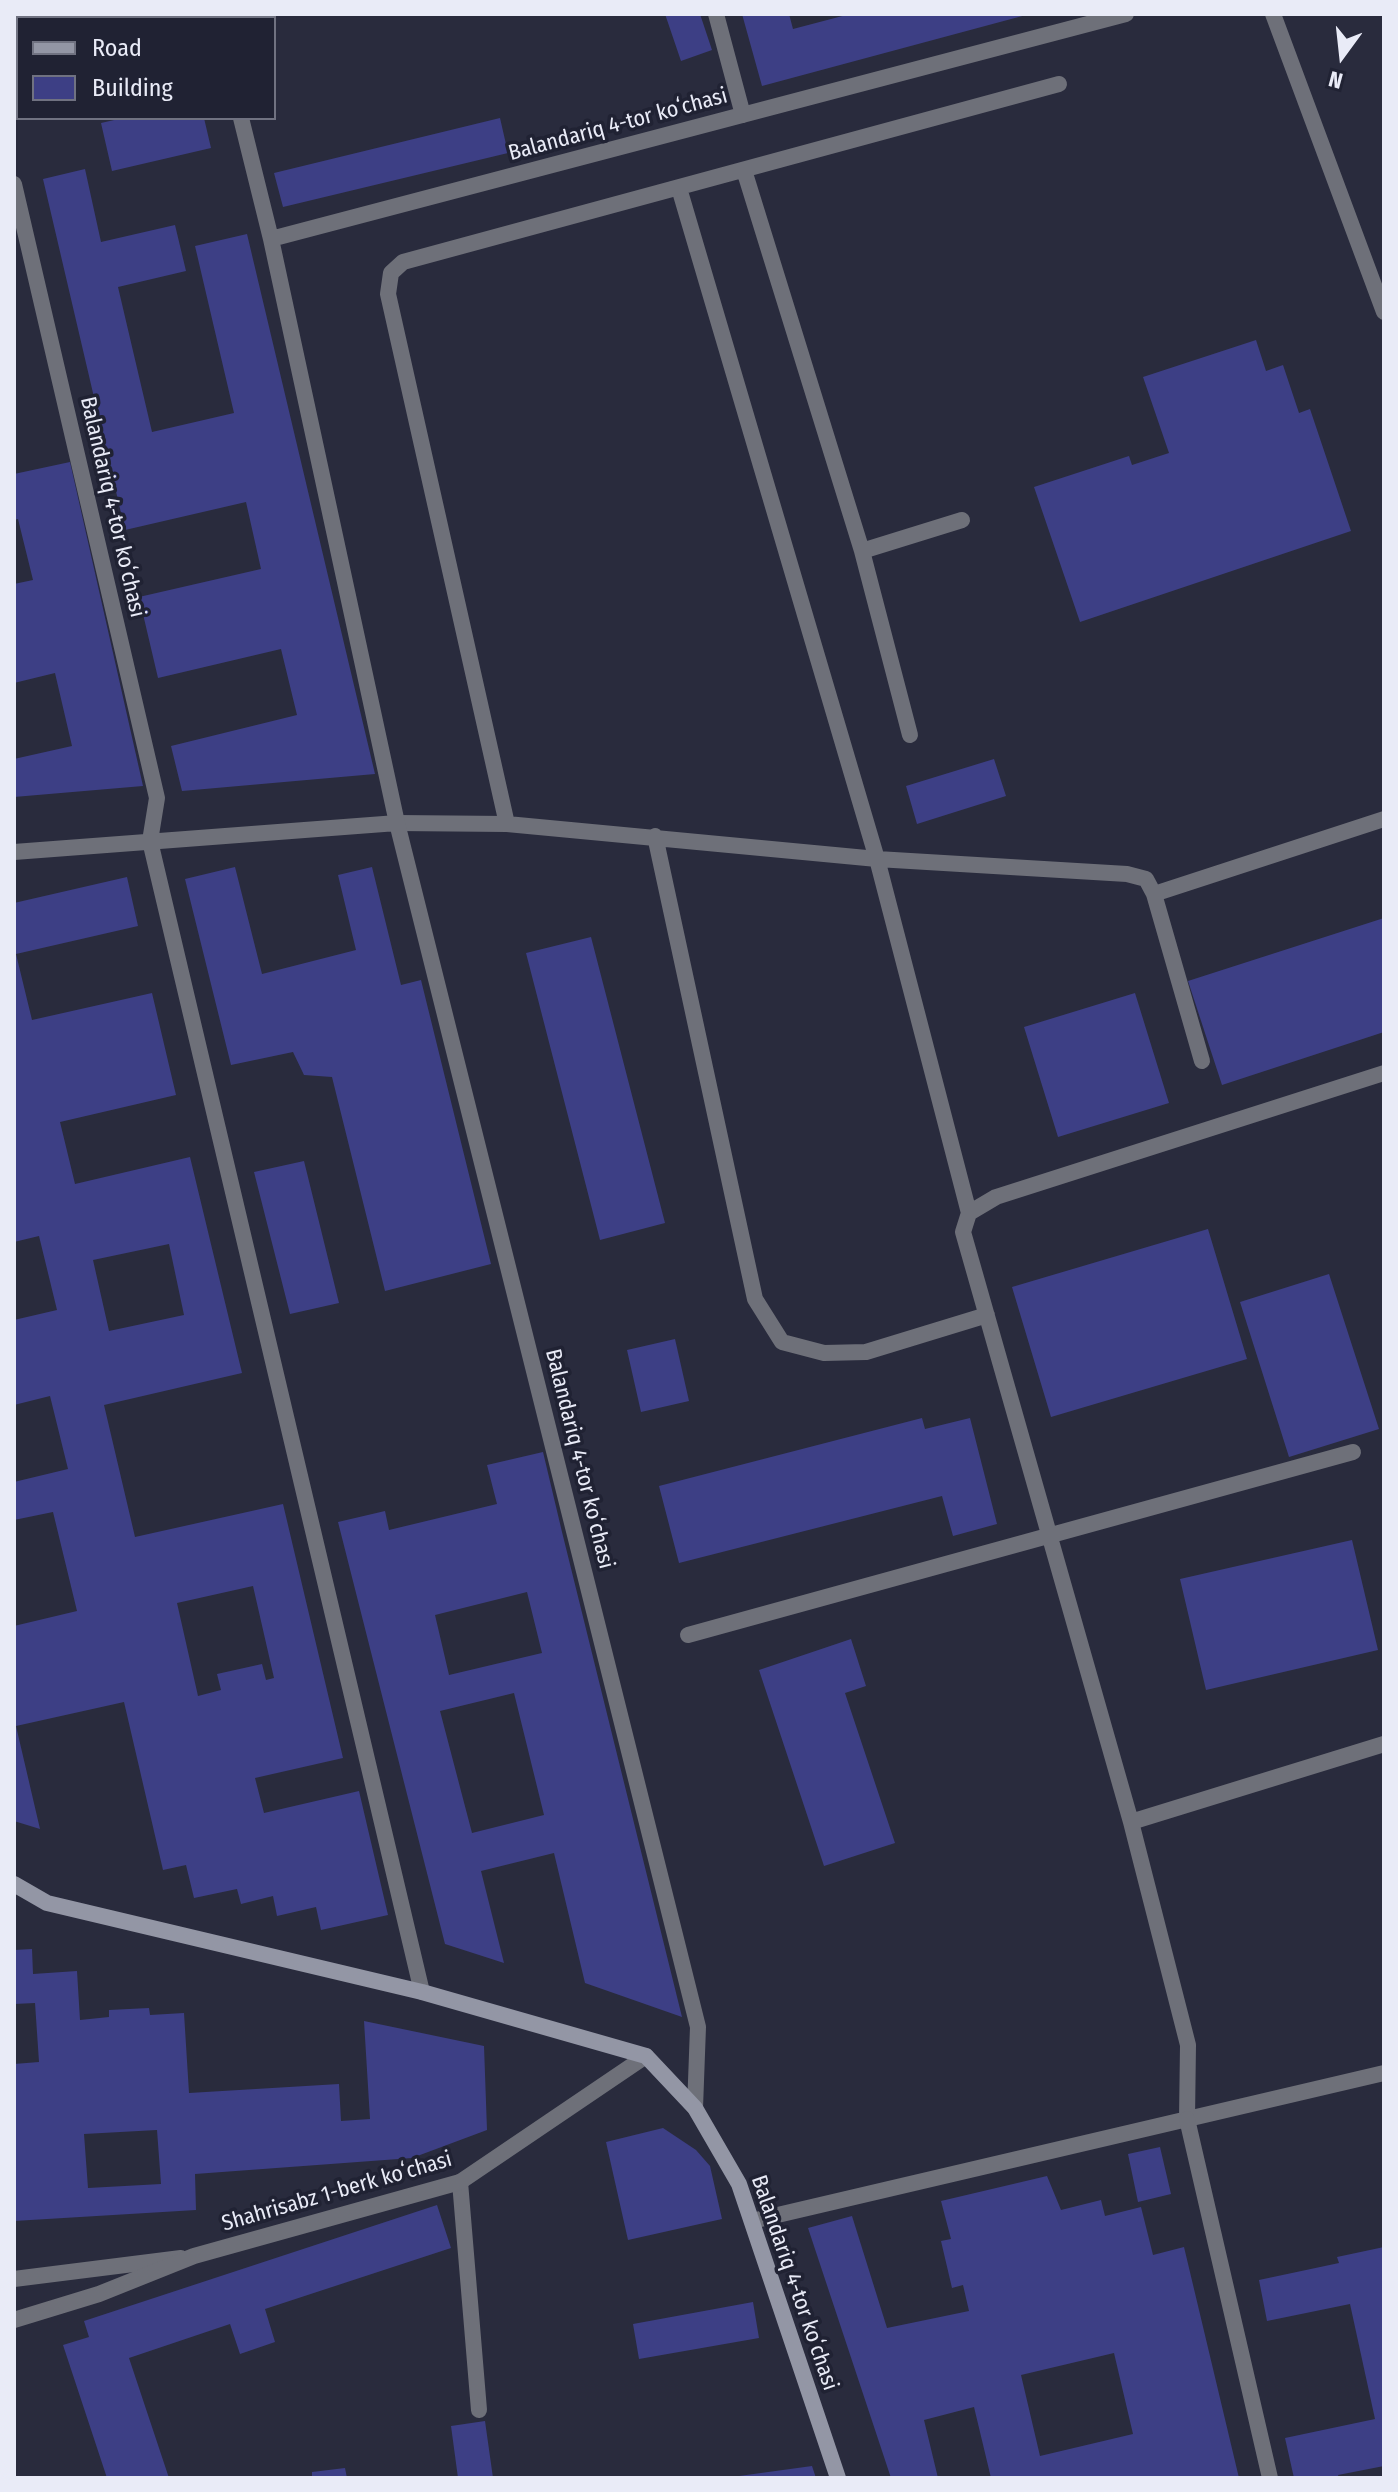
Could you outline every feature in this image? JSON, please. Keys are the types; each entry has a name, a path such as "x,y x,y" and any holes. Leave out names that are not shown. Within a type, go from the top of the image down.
{"street":[{"name":"Balandariq 4-tor koʻchasi","path":"716,14 743,115"},
{"name":"Balandariq 4-tor koʻchasi","path":"271,239 1126,14"},
{"path":"1273,14 1384,312"},
{"path":"507,824 388,294 391,273 403,262 1059,84"},
{"name":"Balandariq 4-tor koʻchasi","path":"241,120 271,239 397,823 698,2027 695,2108"},
{"path":"744,170 862,551 910,735"},
{"name":"Balandariq 4-tor koʻchasi","path":"14,184 157,798 150,841 422,1992"},
{"path":"679,188 877,859 969,1213 963,1232 1131,1822 1188,2045 1187,2119 1270,2478"},
{"path":"862,551 962,520"},
{"path":"1154,894 1384,819"},
{"path":"14,852 397,823 507,824 877,859 1127,874 1146,879 1154,894 1202,1061"},
{"path":"655,836 755,1299 782,1342 824,1353 866,1352 987,1315"},
{"path":"969,1213 996,1197 1384,1073"},
{"path":"688,1635 1353,1452"},
{"path":"1131,1822 1384,1744"},
{"path":"14,1884 47,1903 422,1992 646,2056"},
{"name":"Balandariq 4-tor koʻchasi","path":"646,2056 695,2108 739,2184 838,2478"},
{"name":"Shahrisabz 1-berk koʻchasi","path":"14,2320 99,2294 194,2256 460,2182 646,2056"},
{"path":"752,2221 1384,2073"},
{"path":"460,2182 479,2410"},
{"path":"14,2279 194,2256"}],"building":[{"path":"14,14 78,15 16,16 14,31"},
{"path":"104,14 180,16 104,16"},
{"path":"665,14 700,14 712,50 681,61"},
{"path":"742,14 789,14 793,29 850,14 1026,15 762,86"},
{"path":"500,118 508,153 283,207 274,173"},
{"path":"114,120 204,120 211,148 112,171 101,123"},
{"path":"85,169 101,242 175,225 186,271 118,287 152,432 234,413 195,246 247,234 375,774 182,791 171,746 297,715 281,649 158,678 139,597 261,569 246,502 125,530 43,179"},
{"path":"1256,340 1266,371 1283,365 1299,413 1310,409 1351,531 1080,622 1034,487 1129,456 1132,465 1169,453 1143,377"},
{"path":"70,462 143,786 14,797 14,759 72,746 55,673 14,683 14,584 33,580 18,519 14,520 14,474"},
{"path":"994,759 1006,796 917,824 906,786"},
{"path":"235,867 262,974 356,950 338,875 372,867 401,985 421,980 491,1264 385,1291 332,1077 304,1075 293,1052 231,1065 185,879"},
{"path":"127,877 138,926 16,954 32,1020 152,993 176,1095 60,1122 75,1184 190,1157 242,1373 104,1405 135,1537 283,1504 343,1758 255,1778 264,1813 359,1791 388,1915 321,1930 316,1907 277,1916 273,1896 241,1904 237,1889 194,1898 186,1865 163,1870 124,1702 16,1726 40,1829 14,1821 14,1626 77,1611 53,1512 14,1520 14,1482 68,1469 50,1396 14,1405 14,1320 57,1310 39,1236 14,1242 14,903","holes":["169,1244 184,1315 109,1331 93,1260","253,1586 274,1678 266,1680 262,1664 217,1674 221,1690 198,1696 177,1603"]},
{"path":"1384,918 1384,1032 1222,1085 1188,981"},
{"path":"591,937 665,1223 600,1240 526,953"},
{"path":"1135,993 1169,1103 1058,1137 1024,1027"},
{"path":"304,1161 339,1303 290,1314 254,1172"},
{"path":"1208,1229 1247,1359 1051,1417 1012,1287"},
{"path":"1329,1274 1379,1429 1289,1457 1240,1302"},
{"path":"675,1339 689,1401 641,1412 627,1350"},
{"path":"922,1418 925,1429 970,1418 997,1524 953,1536 942,1496 679,1563 659,1486"},
{"path":"543,1452 682,2017 585,1983 554,1853 481,1871 504,1963 445,1944 338,1522 385,1511 389,1530 497,1504 487,1465","holes":["527,1592 542,1653 449,1675 435,1615","514,1693 544,1815 472,1833 440,1711"]},
{"path":"1352,1540 1378,1650 1206,1690 1180,1579"},
{"path":"851,1639 866,1686 845,1693 895,1843 824,1866 759,1670"},
{"path":"32,1949 33,1974 77,1971 80,2020 109,2017 109,2010 149,2008 150,2015 184,2013 189,2093 339,2084 341,2121 370,2119 364,2021 484,2046 487,2130 412,2158 195,2174 196,2210 14,2221 14,2064 39,2062 35,2003 14,2004 14,1950","holes":["157,2130 161,2184 88,2188 84,2134"]},
{"path":"663,2128 696,2150 710,2166 722,2219 628,2240 606,2142"},
{"path":"1160,2147 1171,2194 1138,2202 1128,2154"},
{"path":"1047,2176 1061,2210 1101,2200 1105,2216 1141,2207 1153,2255 1184,2247 1239,2478 991,2478 974,2407 924,2420 938,2478 891,2478 808,2228 852,2216 887,2328 969,2311 963,2285 952,2288 941,2241 951,2239 941,2201","holes":["1114,2353 1133,2434 1040,2456 1021,2375"]},
{"path":"437,2205 451,2248 265,2309 275,2342 240,2354 230,2324 129,2358 169,2478 107,2478 63,2345 89,2337 84,2321"},
{"path":"1384,2247 1384,2466 1338,2475 1339,2478 1294,2478 1285,2438 1375,2419 1350,2304 1267,2321 1259,2280 1339,2263 1337,2257"},
{"path":"753,2302 759,2338 639,2359 633,2324"},
{"path":"485,2421 493,2478 458,2478 451,2426"},
{"path":"812,2466 816,2478 739,2478 739,2476"},
{"path":"345,2468 347,2478 312,2478 312,2472"}]}
